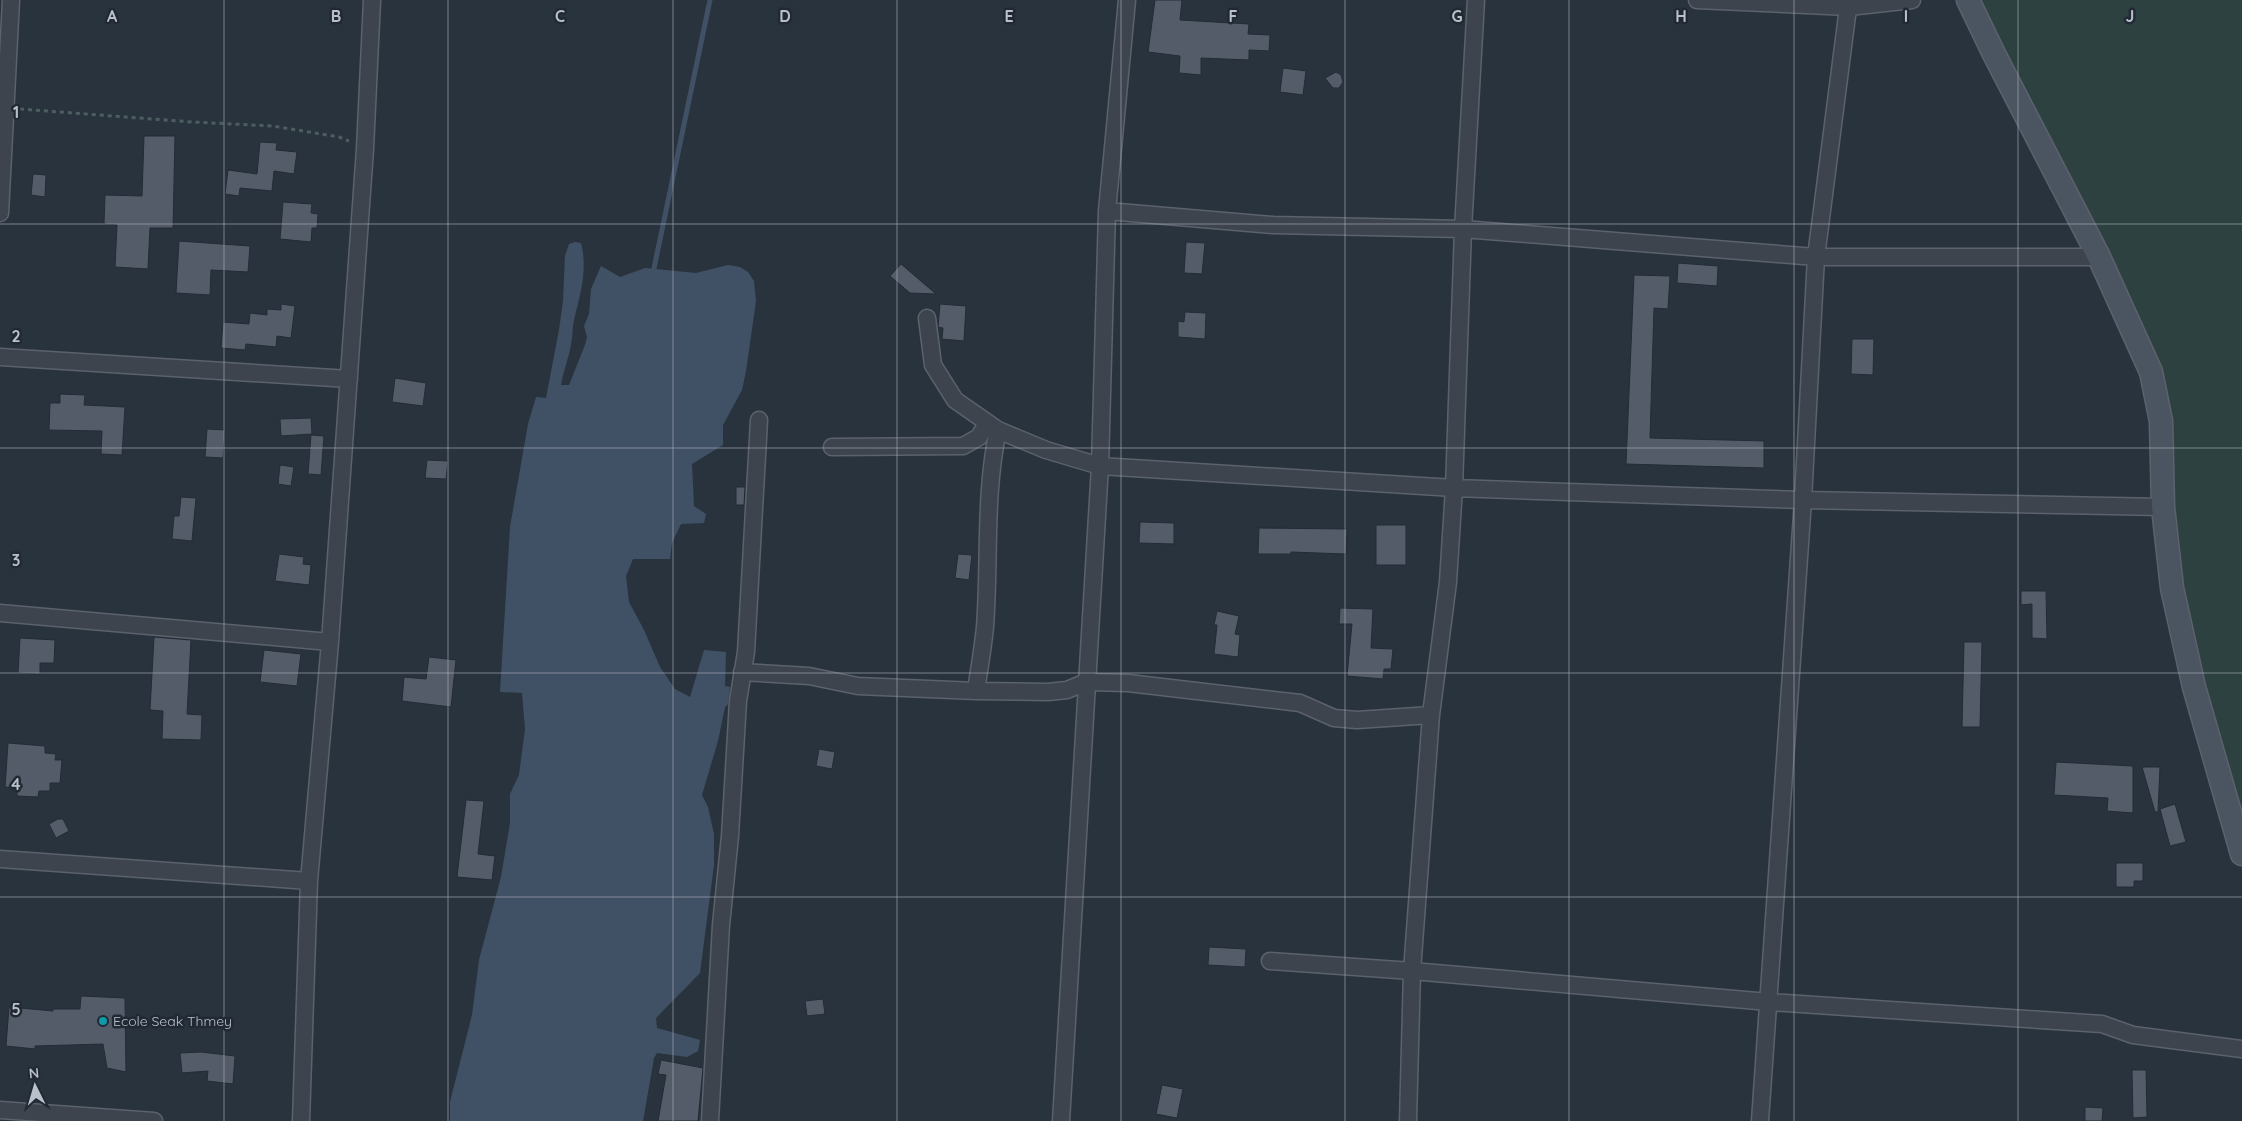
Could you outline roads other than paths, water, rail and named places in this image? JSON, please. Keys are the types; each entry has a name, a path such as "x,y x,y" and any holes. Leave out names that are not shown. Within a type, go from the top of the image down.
{"main road":[{"path":"1968,0 2099,257 2151,372 2162,421 2163,507 2172,588 2194,687 2242,854"}],"street":[{"path":"0,213 11,0"},
{"path":"301,1121 309,881 330,642 349,379 365,149 372,0"},
{"path":"1061,1121 1100,466 1107,210 1127,0"},
{"path":"1408,1121 1412,971 1431,716 1448,582 1454,488 1462,229 1476,0"},
{"path":"1697,0 1849,4 1912,0"},
{"path":"1760,1121 1803,500 1816,257 1849,4"},
{"path":"1107,210 1273,225 1462,229 1816,257 2099,257"},
{"path":"927,318 933,365 955,400 993,426 1046,450 1100,466 1454,488 1803,500 2163,507"},
{"path":"0,358 349,379"},
{"path":"710,1121 721,925 730,836 738,701 746,642 759,420"},
{"path":"832,447 964,446 993,426"},
{"path":"976,691 985,627 986,556 994,452 993,426"},
{"path":"0,613 330,642"},
{"path":"742,672 809,676 858,686 976,691 1048,692 1067,690 1086,682 1128,683 1300,702 1334,718 1357,720 1431,716"},
{"path":"0,859 309,881"},
{"path":"1270,961 1412,971 1769,1002 2102,1024 2133,1035 2242,1049"},
{"path":"0,1110 154,1121"}],"water":[{"path":"581,243 584,263 581,292 561,385 569,385 585,345 587,337 584,326 589,314 591,289 601,266 620,277 645,268 696,273 728,265 740,267 748,272 754,281 756,301 742,390 723,425 723,445 692,464 694,506 706,514 704,523 681,524 672,543 670,559 633,559 626,576 629,602 660,667 675,689 690,697 704,650 726,652 725,686 730,687 728,704 725,707 718,741 702,795 708,807 714,834 714,865 700,973 656,1018 657,1028 700,1040 698,1051 687,1057 657,1053 654,1058 643,1121 450,1121 450,1102 472,1015 479,960 501,877 510,823 510,794 519,775 525,729 522,693 500,692 510,527 528,424 536,397 546,398 563,301 565,256 569,244"}],"waterway":[{"path":"653,273 710,0"}],"place":[{"name":"Ecole Seak Thmey","path":"103,1021"}]}
